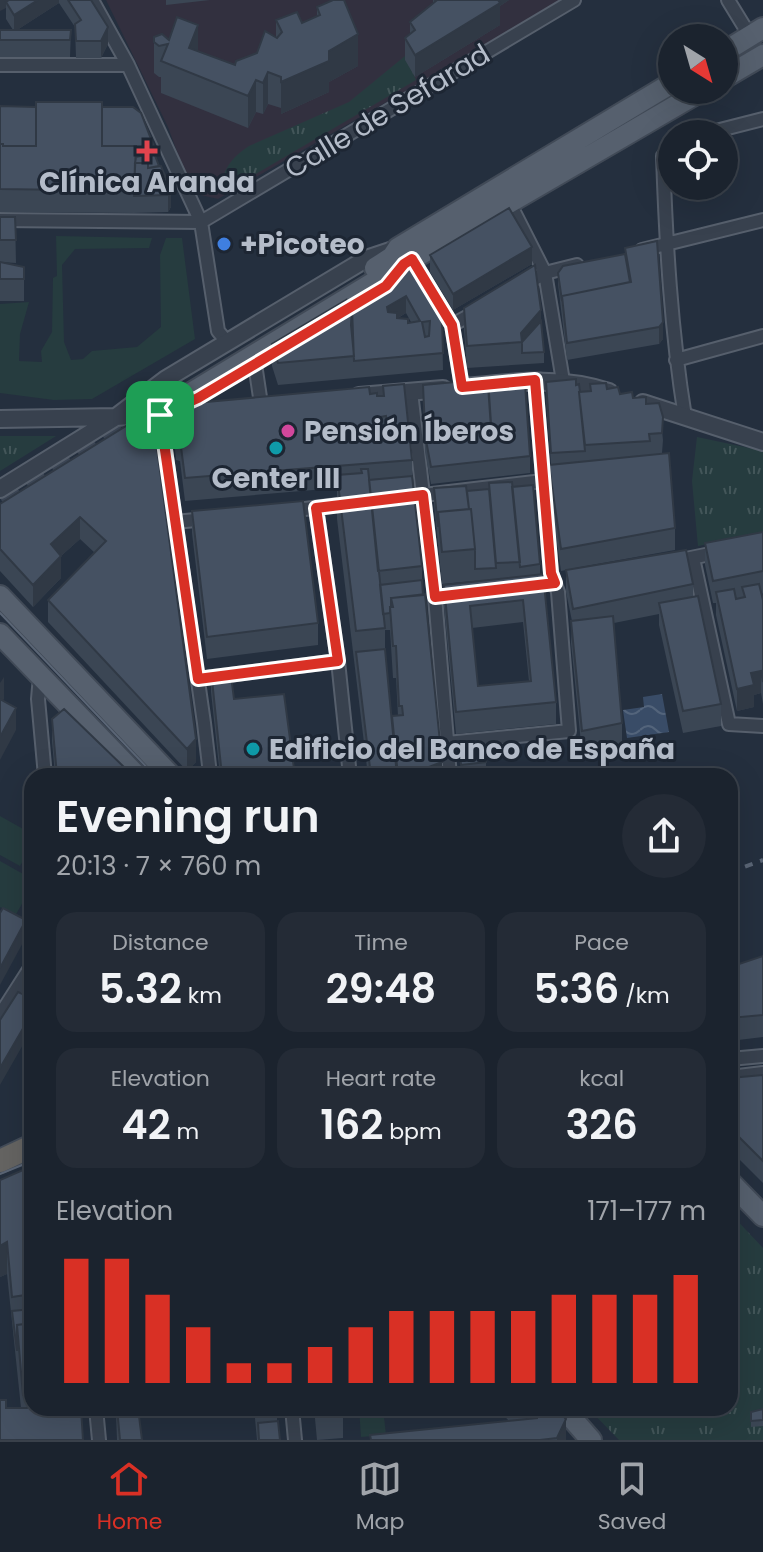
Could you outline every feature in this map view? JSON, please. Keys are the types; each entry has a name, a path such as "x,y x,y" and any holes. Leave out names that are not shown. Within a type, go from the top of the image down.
{"highway":[{"path":"0,1161 24,1150"}],"main road":[{"path":"738,43 756,32"},
{"path":"738,70 763,55"},
{"path":"183,392 405,257 658,92"},
{"path":"405,257 510,204 679,104"},
{"path":"0,596 163,768"},
{"path":"0,634 129,768"},
{"path":"738,1190 763,1216"},
{"path":"570,1416 591,1440"}],"street":[{"path":"92,0 128,65 201,222 218,331 227,342"},
{"name":"Calle de Sefarad","path":"201,222 574,0"},
{"path":"728,0 756,32"},
{"path":"0,65 128,65"},
{"path":"136,113 151,114"},
{"path":"738,125 763,119"},
{"path":"667,200 666,245 676,360 685,417"},
{"path":"510,204 545,273 563,381"},
{"path":"0,220 201,222"},
{"path":"636,252 763,220"},
{"path":"405,257 452,325 462,387"},
{"path":"0,489 116,417 166,379 366,259 405,257"},
{"path":"133,431 198,398 386,286 405,257"},
{"path":"505,295 545,273 591,262"},
{"path":"452,325 492,303"},
{"path":"676,360 763,336"},
{"path":"255,364 260,404"},
{"path":"447,743 569,731 558,592 551,573 535,380"},
{"path":"347,397 535,380 563,381 587,385 763,442"},
{"path":"411,392 435,597 449,768"},
{"path":"0,419 160,415 214,409"},
{"path":"160,415 209,768"},
{"path":"408,497 543,481"},
{"path":"269,513 362,502"},
{"path":"316,508 338,661 349,768"},
{"path":"175,522 222,518"},
{"path":"662,563 735,549"},
{"path":"693,558 729,724 763,726"},
{"path":"540,585 570,580"},
{"path":"435,597 450,595"},
{"path":"198,679 338,661"},
{"path":"40,676 38,699 44,768"},
{"path":"0,1015 24,978"},
{"path":"738,1058 763,1056"},
{"path":"738,1076 763,1073"},
{"path":"97,1416 99,1440"},
{"path":"293,1416 295,1440"}],"shaded area":[{"path":"106,0 564,0 218,199 192,193 168,127"}],"green space":[{"path":"405,56 416,80 247,179 220,191 226,170 243,150 349,102"},
{"path":"56,236 152,238 149,248 75,249 62,265 64,342 71,360 83,359 92,351 137,347 161,327 160,255 166,238 182,238 195,339 92,399 54,400 0,393 0,304 29,302 20,334 19,361 42,362 41,351 52,332 53,278 57,276"},
{"path":"0,436 56,436 0,471"},
{"path":"697,437 763,451 763,533 698,546 692,481"},
{"path":"0,816 24,830 24,859 20,866 0,855"},
{"path":"0,861 24,874 24,900 15,916 0,907"},
{"path":"738,1221 763,1248 763,1440 619,1440 596,1416 738,1416"},
{"path":"360,1416 384,1416 386,1435 361,1437"}],"water":[{"path":"662,694 669,732 627,738 623,710 644,707 643,697"}],"building":[{"path":"38,0 14,15 6,2"},
{"path":"68,0 91,0 108,27 101,41 76,41 75,24 81,20"},
{"path":"333,0 344,0 358,34 329,51 329,61 281,82 281,77 268,72 263,83 256,80 248,96 161,61 168,44 159,46 154,42 154,37 162,34 169,40 177,17 198,25 189,48 235,65 236,61 257,53 265,31 277,38 282,32 276,20 297,12 302,23 320,15 317,7"},
{"path":"435,0 498,0 500,3 415,55 405,38 415,30 410,22"},
{"path":"0,30 71,30 70,40 0,40"},
{"path":"36,102 102,102 102,146 136,146 134,191 0,189 0,144 36,146"},
{"path":"0,106 36,107 36,146 0,144"},
{"path":"102,107 133,107 141,113 154,147 102,146"},
{"path":"154,153 159,166 148,168 148,163 135,163 136,157"},
{"path":"135,163 148,163 148,168 161,166 171,190 168,195 134,196"},
{"path":"509,208 532,247 453,294 430,255"},
{"path":"0,217 15,217 16,240 0,240"},
{"path":"657,241 663,322 659,327 567,343 562,296 631,282 625,248"},
{"path":"625,254 630,282 562,296 562,301 558,273 563,266"},
{"path":"0,262 24,267 24,279 0,279"},
{"path":"535,265 541,310 521,333 522,342 467,346 464,308"},
{"path":"412,266 442,320 443,353 354,361 352,308 345,309 346,305","holes":["406,296 420,321 408,323 408,319 397,318 397,313 388,312 387,307","430,321 429,336 425,337 422,322"]},
{"path":"346,300 344,309 352,308 354,356 278,363 272,344"},
{"path":"541,321 544,352 522,353 522,342"},
{"path":"488,379 491,423 425,429 423,385"},
{"path":"576,379 585,451 551,453 546,382"},
{"path":"606,383 607,389 618,387 620,394 632,392 633,398 646,397 646,404 659,403 663,417 662,433 649,434 650,441 585,445 579,392 591,391 590,384"},
{"name":"Center III","path":"404,384 412,460 185,478 173,405 369,387 370,394 384,396 383,386","holes":["386,416 389,434 378,436 375,418"]},
{"path":"525,384 530,456 431,467 425,435 491,428 488,385"},
{"path":"152,410 196,739 187,749 48,600 106,541 80,517 51,544 61,556 33,585 0,549 0,504"},
{"path":"669,453 675,528 561,549 549,465"},
{"path":"361,469 368,469 385,628 356,631 337,475 362,473"},
{"path":"412,476 422,566 378,571 369,480"},
{"path":"512,482 520,562 496,563 489,483"},
{"path":"533,485 540,564 520,567 512,487"},
{"path":"466,486 469,509 438,512 438,527 434,488"},
{"path":"489,489 496,568 475,569 467,491"},
{"path":"303,501 318,623 207,637 192,511"},
{"path":"471,509 475,549 442,552 438,512"},
{"path":"763,532 763,571 713,581 705,543"},
{"path":"686,550 693,584 573,609 566,570"},
{"path":"543,574 556,702 456,712 444,585","holes":["523,600 531,681 478,686 470,606"]},
{"path":"422,580 423,595 391,598 390,613 383,614 380,585"},
{"path":"759,584 763,600 763,682 761,671 751,673 754,685 737,689 716,592 734,589 736,599 745,597 742,587"},
{"path":"425,594 442,762 426,768 397,768 392,716 403,715 402,706 399,706 391,598"},
{"path":"698,596 721,704 683,711 659,603"},
{"path":"613,616 622,723 582,731 571,621"},
{"path":"385,649 396,768 370,768 356,652"},
{"name":"Edificio del Banco de España","path":"230,668 234,699 284,694 294,768 221,768 211,670"},
{"path":"0,699 16,708 0,737"},
{"path":"64,709 125,768 56,768 52,719"},
{"path":"485,750 486,762 461,765 460,753"},
{"path":"3,908 24,919 24,924 0,968 0,913"},
{"path":"763,956 763,1015 738,1017 738,964"},
{"path":"18,992 24,995 24,1027 0,1068 0,1020"},
{"path":"763,1075 763,1161 738,1136 738,1077"},
{"path":"24,1170 24,1295 12,1297 7,1242 0,1246 0,1180"},
{"path":"24,1310 24,1324 17,1325 17,1351 12,1311"},
{"path":"24,1324 24,1395 23,1395 17,1325"},
{"path":"0,1400 6,1400 6,1408 24,1408 24,1416 82,1416 83,1440 0,1440"},
{"path":"763,1409 763,1420 751,1421 751,1412"},
{"path":"118,1416 139,1416 142,1440 120,1440"},
{"path":"563,1416 566,1419 557,1438 540,1440 371,1440 370,1435"},
{"path":"278,1421 280,1440 259,1440 258,1423"}],"tunnel":[{"path":"0,498 181,388"}],"tram line":[{"path":"0,613 147,768"},
{"path":"0,1174 24,1164"}],"railway":[{"path":"738,869 763,860"}],"place":[{"name":"Clínica Aranda","path":"147,151"},
{"name":"+Picoteo","path":"224,244"},
{"name":"Pensión Íberos","path":"288,431"},
{"name":"Center III","path":"276,448"},
{"name":"Edificio del Banco de España","path":"253,749"}],"route":[{"path":"412,259 452,325 462,387 535,380 551,573 555,583 435,597 423,495 316,508 338,661 198,679 160,415 198,398 386,286 412,259"}]}
